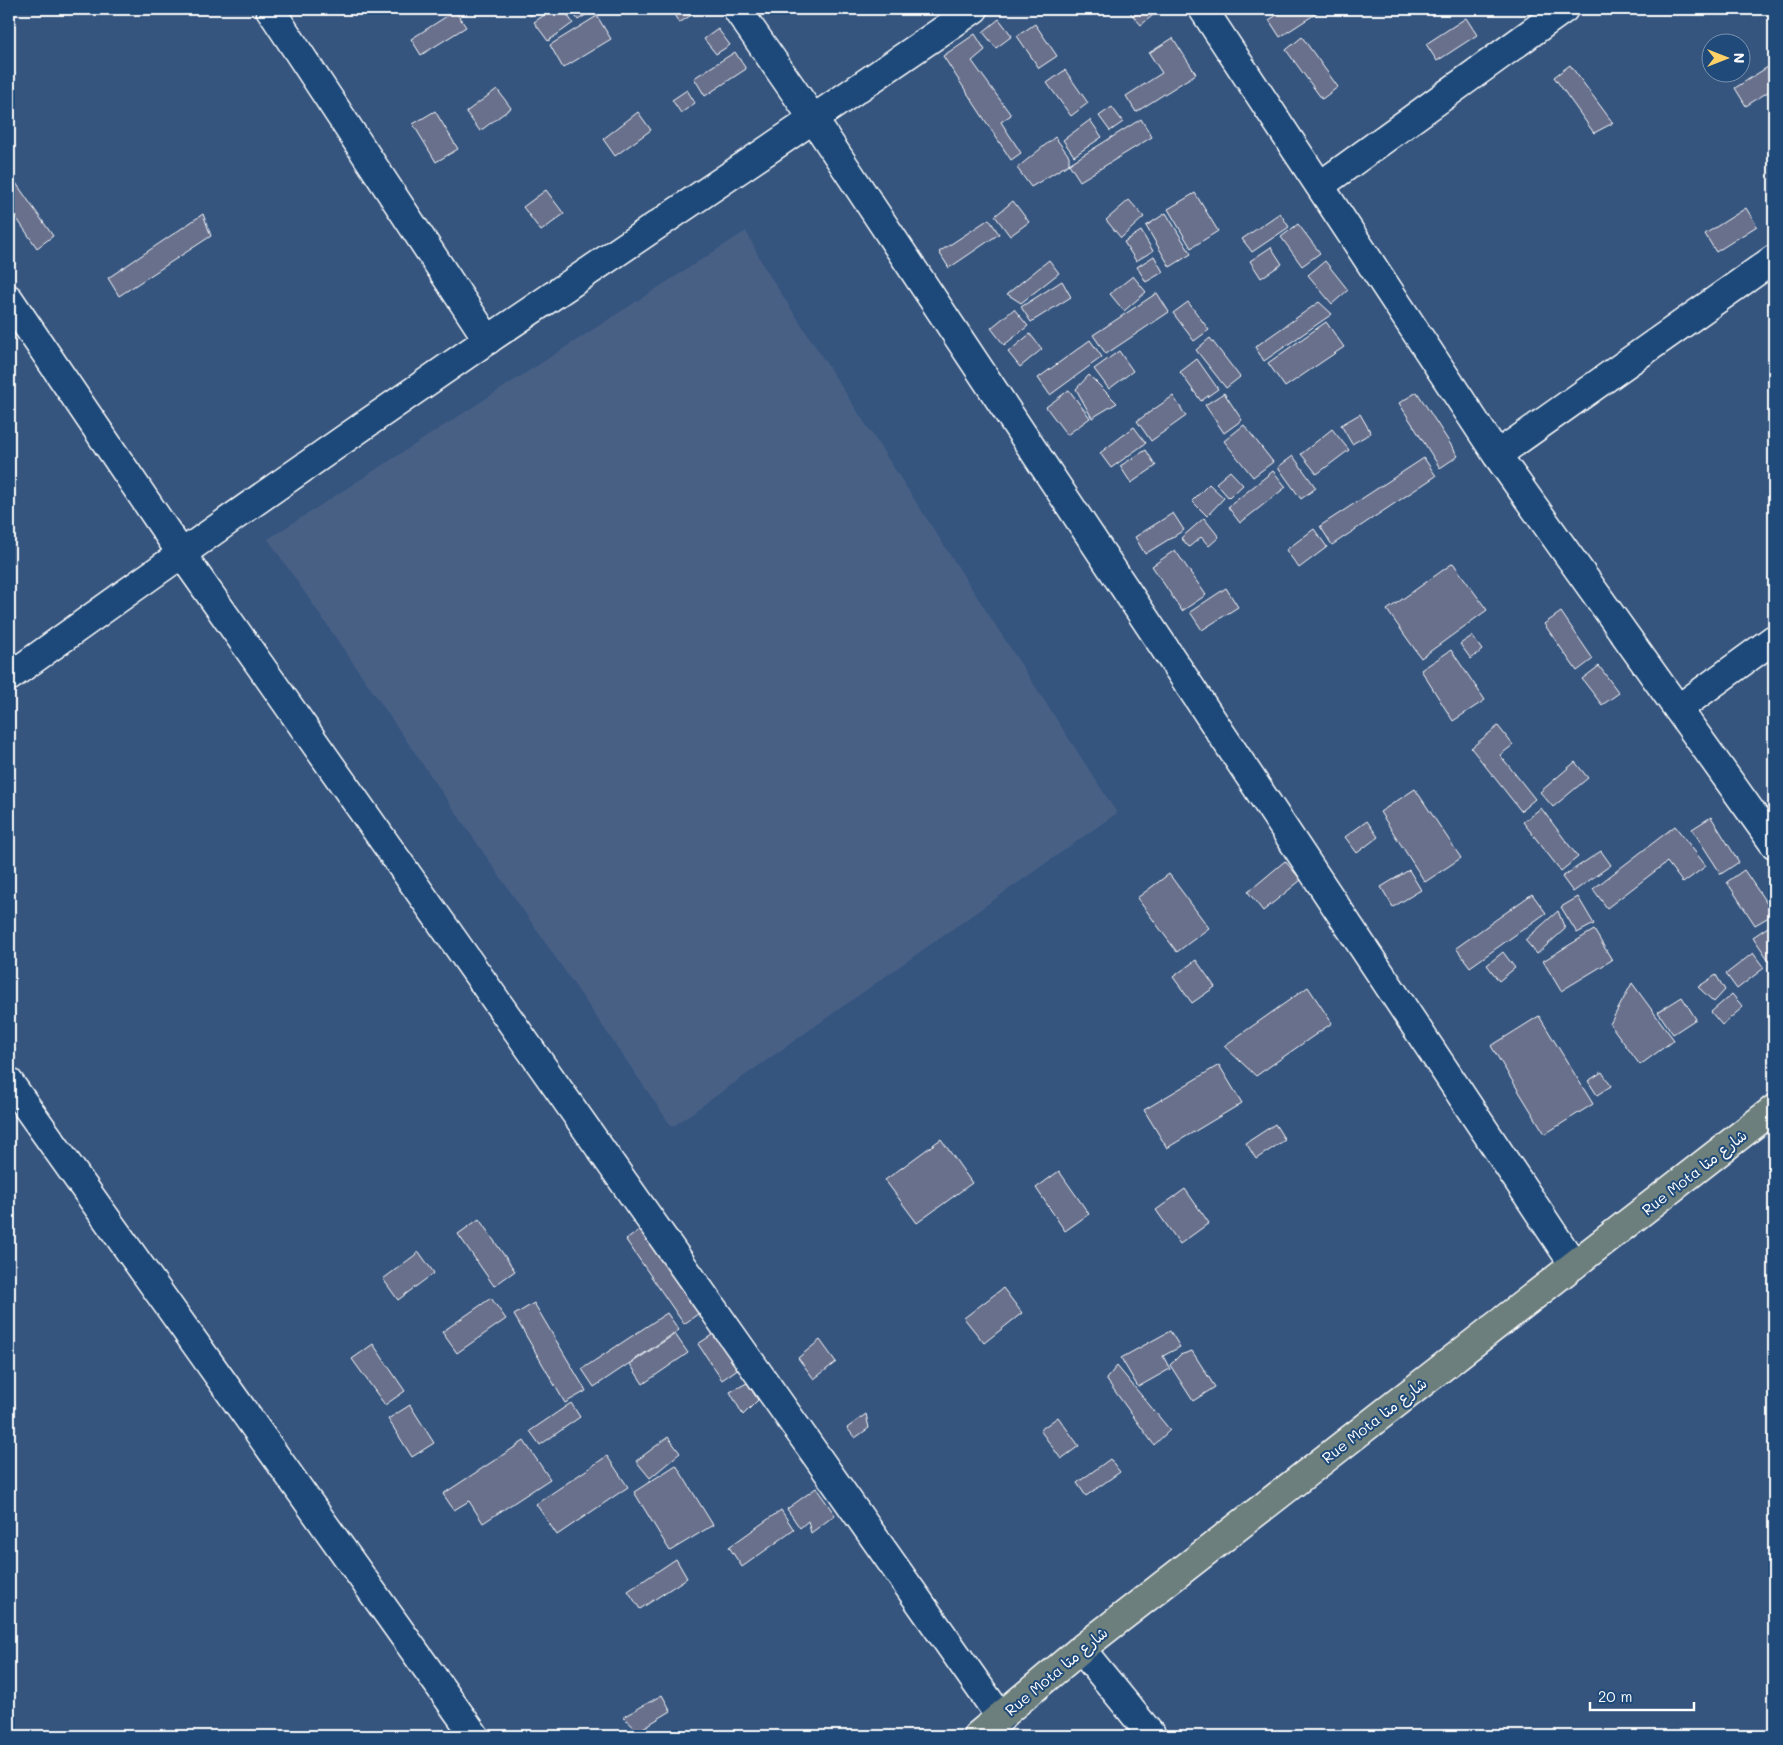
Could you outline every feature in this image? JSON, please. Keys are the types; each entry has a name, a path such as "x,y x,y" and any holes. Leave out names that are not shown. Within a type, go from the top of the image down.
{"highway":[{"name":"Rue Mota شارع متا","path":"977,1736 1001,1718 1081,1649 1774,1109"}],"street":[{"path":"270,9 488,340"},
{"path":"737,9 814,120 1574,1265"},
{"path":"9,676 181,553 488,340 814,120 974,9"},
{"path":"1203,9 1321,185 1497,455 1774,844"},
{"path":"1321,185 1564,9"},
{"path":"1497,455 1774,259"},
{"path":"9,299 181,553 1001,1718"},
{"path":"1678,709 1774,639"},
{"path":"9,1082 475,1736"},
{"path":"1081,1649 1152,1736"}],"shaded area":[{"path":"746,231 764,267 1117,813 672,1127 268,539"}],"building":[{"path":"525,9 541,9 530,16"},
{"path":"553,9 563,9 573,23 548,41 534,22"},
{"path":"571,9 591,9 592,11 578,20"},
{"path":"671,9 701,9 679,23"},
{"path":"1127,9 1156,9 1158,11 1141,25"},
{"path":"1286,9 1314,9 1317,13 1280,37 1269,20"},
{"path":"455,11 466,27 421,55 411,39"},
{"path":"597,16 611,39 563,68 550,45"},
{"path":"1466,18 1477,35 1437,61 1426,44"},
{"path":"999,19 1012,36 996,48 983,32"},
{"path":"1035,24 1057,56 1039,68 1017,36"},
{"path":"718,29 730,45 716,54 704,39"},
{"path":"975,34 985,50 972,61 1011,115 1001,122 1021,153 1011,160 943,56"},
{"path":"1302,37 1338,87 1322,99 1286,50"},
{"path":"1173,38 1196,74 1136,112 1126,96 1162,73 1149,53"},
{"path":"735,52 746,69 705,96 694,78"},
{"path":"1774,63 1774,88 1746,106 1735,88 1744,82 1750,82 1750,78"},
{"path":"1570,65 1613,123 1594,133 1554,77"},
{"path":"1065,70 1088,103 1071,116 1047,83"},
{"path":"497,89 511,108 480,131 466,112"},
{"path":"687,90 695,103 681,113 672,100"},
{"path":"1112,107 1123,122 1110,131 1099,116"},
{"path":"435,111 458,149 436,162 413,124"},
{"path":"638,112 651,130 615,156 603,139"},
{"path":"1141,119 1152,137 1080,181 1069,164"},
{"path":"1090,120 1102,137 1074,156 1063,140"},
{"path":"1055,137 1069,156 1069,164 1031,187 1017,168"},
{"path":"9,173 53,236 37,248 9,207"},
{"path":"546,190 564,214 541,231 523,207"},
{"path":"1195,193 1218,231 1191,248 1168,209"},
{"path":"1129,200 1144,217 1121,238 1106,220"},
{"path":"1013,201 1029,222 1010,236 995,216"},
{"path":"1746,208 1757,226 1716,252 1705,234"},
{"path":"1166,213 1191,254 1170,267 1146,226"},
{"path":"1280,213 1289,227 1252,252 1242,239"},
{"path":"203,214 211,236 119,296 108,278"},
{"path":"989,219 999,234 949,268 939,252"},
{"path":"1298,224 1320,253 1302,266 1281,237"},
{"path":"1141,231 1153,251 1136,261 1124,242"},
{"path":"1271,247 1282,264 1261,278 1250,261"},
{"path":"1154,256 1163,272 1146,282 1137,267"},
{"path":"1049,260 1059,273 1021,303 1007,294"},
{"path":"1325,261 1348,290 1332,304 1308,275"},
{"path":"1133,276 1146,292 1124,311 1110,294"},
{"path":"1062,281 1071,297 1031,322 1021,307"},
{"path":"1157,293 1169,312 1106,354 1093,335"},
{"path":"1188,302 1209,330 1194,341 1173,313"},
{"path":"1319,302 1332,314 1264,361 1255,347"},
{"path":"1014,309 1028,326 1004,345 991,328"},
{"path":"1326,322 1344,347 1285,387 1268,363"},
{"path":"1030,334 1042,349 1020,367 1008,352"},
{"path":"1210,338 1240,377 1226,388 1196,350"},
{"path":"1090,340 1102,357 1050,395 1038,378"},
{"path":"1119,351 1133,371 1109,389 1094,369"},
{"path":"1197,359 1218,389 1201,401 1180,372"},
{"path":"1089,375 1117,403 1092,418 1076,389"},
{"path":"1069,390 1090,418 1067,435 1046,407"},
{"path":"1417,392 1458,456 1440,468 1399,403"},
{"path":"1224,393 1242,420 1224,433 1205,405"},
{"path":"1173,396 1186,416 1151,441 1137,421"},
{"path":"1360,414 1371,433 1352,444 1341,425"},
{"path":"1244,425 1273,462 1253,477 1224,441"},
{"path":"1134,427 1146,443 1111,468 1100,453"},
{"path":"1332,429 1349,450 1317,474 1301,454"},
{"path":"1146,450 1156,466 1131,483 1120,466"},
{"path":"1293,456 1316,488 1301,499 1278,467"},
{"path":"1424,458 1436,476 1332,545 1320,526"},
{"path":"1230,471 1243,485 1229,498 1216,483"},
{"path":"1273,471 1286,487 1240,523 1228,507"},
{"path":"1209,484 1224,498 1207,516 1192,501"},
{"path":"1173,513 1184,530 1145,554 1135,537"},
{"path":"1204,518 1219,537 1209,546 1201,537 1189,547 1181,538"},
{"path":"1314,529 1327,547 1299,568 1286,550"},
{"path":"1175,550 1206,595 1182,611 1152,566"},
{"path":"1453,563 1487,610 1421,658 1387,610"},
{"path":"1226,588 1238,607 1202,630 1190,612"},
{"path":"1561,612 1593,659 1577,671 1544,624"},
{"path":"1472,636 1482,650 1471,659 1460,644"},
{"path":"1451,650 1485,700 1453,721 1421,670"},
{"path":"1599,666 1619,693 1602,705 1582,679"},
{"path":"1498,726 1513,745 1500,755 1535,799 1521,811 1471,748"},
{"path":"1575,762 1588,778 1553,807 1540,792"},
{"path":"1415,789 1461,858 1425,882 1380,812"},
{"path":"1541,808 1578,857 1561,871 1523,822"},
{"path":"1711,817 1739,862 1721,874 1692,829"},
{"path":"1367,821 1378,837 1357,853 1345,837"},
{"path":"1675,826 1706,866 1683,883 1667,862 1607,908 1593,889"},
{"path":"1601,851 1611,865 1573,892 1562,877"},
{"path":"1285,861 1301,880 1263,911 1248,892"},
{"path":"1409,870 1421,890 1393,907 1381,887"},
{"path":"1744,870 1774,914 1755,925 1727,882"},
{"path":"1169,874 1209,928 1177,952 1137,898"},
{"path":"1532,894 1546,913 1470,967 1456,948"},
{"path":"1578,897 1594,924 1577,933 1561,907"},
{"path":"1558,911 1565,929 1537,954 1525,940"},
{"path":"1774,923 1774,963 1772,965 1753,937"},
{"path":"1594,930 1612,960 1561,991 1543,961"},
{"path":"1503,952 1515,968 1499,981 1487,965"},
{"path":"1753,953 1764,968 1737,989 1726,974"},
{"path":"1196,960 1215,987 1192,1003 1173,977"},
{"path":"1716,975 1725,990 1714,1002 1698,987"},
{"path":"1632,983 1674,1040 1640,1065 1610,1024"},
{"path":"1308,987 1332,1023 1256,1076 1224,1046"},
{"path":"1732,994 1743,1007 1722,1025 1711,1012"},
{"path":"1682,997 1696,1019 1673,1034 1658,1012"},
{"path":"1539,1016 1593,1104 1545,1134 1491,1046"},
{"path":"1219,1065 1242,1103 1167,1148 1144,1110"},
{"path":"1602,1072 1611,1086 1597,1095 1588,1081"},
{"path":"1275,1124 1285,1140 1256,1159 1246,1143"},
{"path":"941,1139 972,1183 917,1223 885,1180"},
{"path":"1059,1171 1089,1214 1065,1231 1036,1188"},
{"path":"1185,1189 1209,1223 1180,1244 1156,1210"},
{"path":"479,1219 515,1271 494,1286 458,1234"},
{"path":"644,1227 702,1311 684,1324 626,1240"},
{"path":"419,1252 434,1273 398,1300 383,1279"},
{"path":"1003,1288 1022,1313 984,1343 964,1318"},
{"path":"491,1298 506,1319 457,1353 442,1332"},
{"path":"534,1303 586,1391 565,1403 514,1315"},
{"path":"667,1313 679,1330 594,1387 582,1369"},
{"path":"1170,1331 1180,1347 1163,1356 1170,1369 1138,1387 1121,1358"},
{"path":"715,1333 739,1368 722,1380 698,1344"},
{"path":"675,1334 688,1353 643,1384 630,1364"},
{"path":"820,1340 836,1362 814,1379 798,1358"},
{"path":"373,1344 405,1391 385,1405 352,1359"},
{"path":"1192,1351 1215,1387 1193,1401 1170,1365 1180,1355"},
{"path":"1117,1366 1170,1430 1154,1445 1106,1379"},
{"path":"747,1383 758,1400 743,1415 730,1392"},
{"path":"571,1403 580,1417 540,1445 530,1431"},
{"path":"410,1405 434,1443 412,1457 388,1419"},
{"path":"866,1414 869,1428 855,1438 847,1428"},
{"path":"1058,1417 1079,1446 1061,1459 1040,1430"},
{"path":"668,1437 680,1453 650,1478 636,1461"},
{"path":"524,1441 550,1479 483,1523 469,1501 454,1510 443,1494"},
{"path":"607,1456 628,1487 557,1535 536,1504"},
{"path":"1110,1459 1120,1472 1086,1496 1077,1483"},
{"path":"676,1465 713,1525 670,1551 634,1492"},
{"path":"816,1488 835,1515 811,1533 808,1521 800,1528 787,1509"},
{"path":"781,1510 794,1530 742,1567 729,1547"},
{"path":"676,1559 687,1578 640,1609 628,1591"},
{"path":"662,1695 671,1711 638,1731 623,1717"}]}
